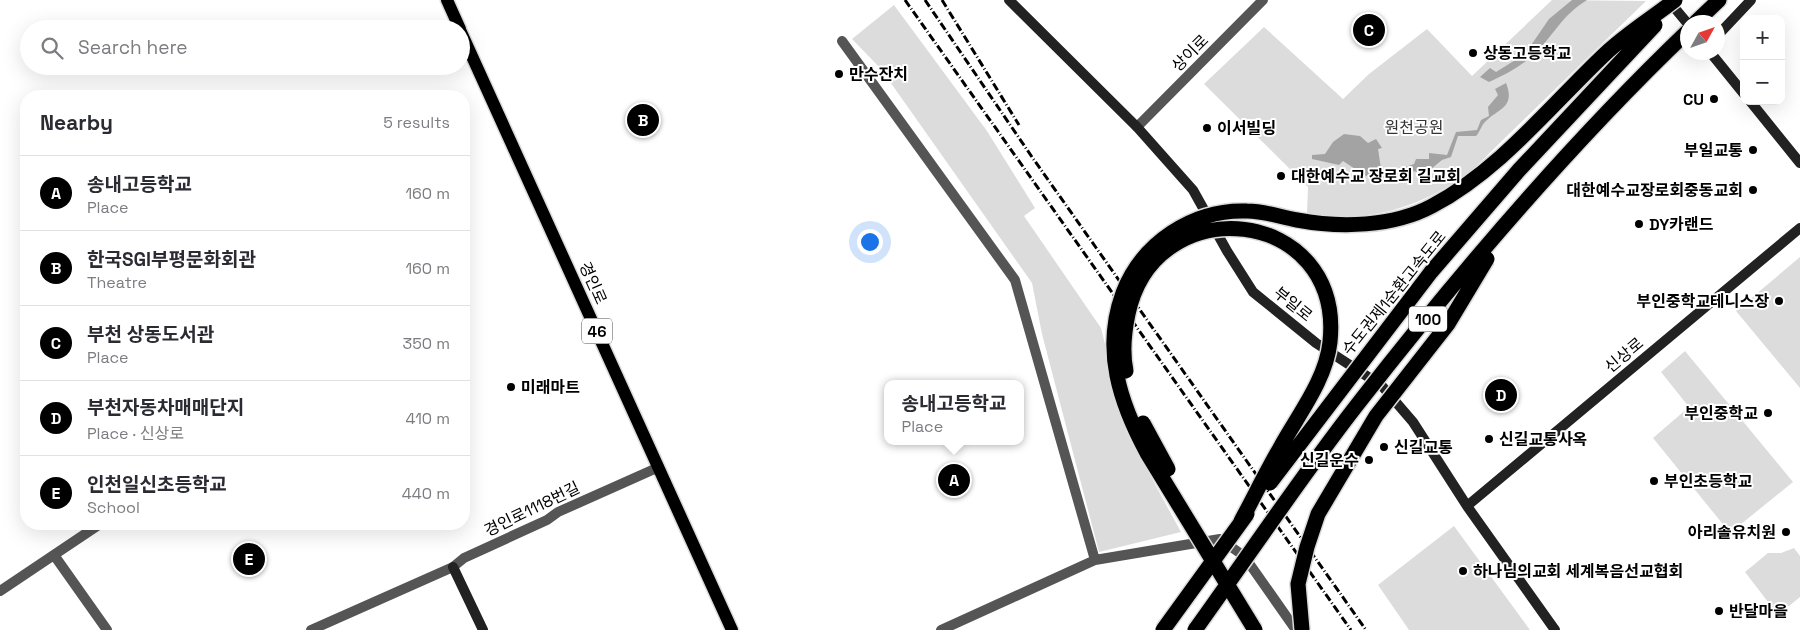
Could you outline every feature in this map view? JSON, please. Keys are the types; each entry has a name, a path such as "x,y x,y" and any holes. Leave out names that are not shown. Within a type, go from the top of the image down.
{"highway":[{"name":"수도권제1순환고속도로","path":"1163,630 1241,521 1431,272 1519,170 1676,0"},
{"path":"1255,630 1147,454 1121,396 1114,364 1113,334 1117,310 1127,283 1142,259 1164,237 1188,222 1214,214 1246,210 1270,213 1295,220 1332,224 1361,224 1406,216 1431,207 1481,175 1607,52 1676,0"},
{"path":"1703,15 1719,0"},
{"name":"100","path":"1195,630 1357,406 1516,211 1657,60 1680,38"},
{"path":"1302,630 1298,584 1307,546 1318,514 1376,416 1448,324 1516,211"},
{"path":"1241,521 1320,377 1330,344 1331,309 1321,281 1303,257 1280,239 1253,230 1226,228 1203,232 1186,238 1152,263 1130,303 1125,328 1124,360 1130,393 1144,427 1266,630"}],"main road":[{"name":"경인로","path":"447,0 456,20"},
{"name":"경인로","path":"470,52 732,630"}],"street":[{"name":"부일로","path":"1010,0 1137,127 1193,190 1227,250 1254,292 1316,343 1382,386 1413,422 1467,506 1554,630"},
{"name":"상이로","path":"1137,127 1263,0"},
{"path":"1668,0 1680,15"},
{"path":"1725,28 1751,0"},
{"path":"842,41 1015,280 1095,560"},
{"path":"1716,60 1740,89"},
{"path":"1753,105 1800,163"},
{"name":"신상로","path":"1467,506 1800,228"},
{"name":"경인로1118번길","path":"312,630 453,567 464,558 547,520 558,512 659,467"},
{"path":"0,591 91,530"},
{"path":"941,630 1095,560 1220,539 1244,556 1296,630"},
{"path":"54,555 107,630"},
{"path":"453,567 482,630"}],"green space":[{"name":"원천공원","path":"1552,0 1646,1 1469,173 1430,196 1392,210 1352,216 1307,214 1308,187 1204,84 1264,27 1343,99 1369,74 1427,29 1472,76"},
{"path":"894,5 987,131 1035,208 1024,216 1101,328 1127,433 1181,532 1099,552 1042,334 1032,283 881,69 852,39"},
{"path":"1800,257 1800,388 1736,311"},
{"path":"1685,351 1793,482 1730,533 1653,438 1689,407 1661,372"},
{"path":"1454,526 1530,630 1409,630 1378,585"},
{"path":"1794,548 1800,556 1800,597 1778,615 1745,572 1768,553 1781,553"}],"shaded area":[{"path":"1572,0 1587,0 1564,19 1530,58 1489,82 1480,77 1490,68 1496,72 1525,54 1549,19"},
{"path":"1506,83 1509,98 1504,107 1485,122 1476,136 1458,136 1451,157 1442,160 1425,174 1409,170 1392,181 1375,180 1343,161 1339,165 1312,159 1312,155 1325,154 1333,142 1344,134 1360,136 1368,143 1376,139 1382,148 1378,149 1382,175 1390,177 1405,167 1414,164 1416,159 1429,159 1429,153 1447,155 1456,132 1477,130 1481,120 1489,116 1488,107 1498,95 1495,89"}],"railway":[{"path":"905,0 1351,630"},
{"path":"925,0 1032,157 1366,630"},
{"path":"942,0 1019,125"}],"place":[{"name":"부천 상동도서관","path":"1369,30"},
{"name":"상동고등학교","path":"1473,53"},
{"name":"만수잔치","path":"839,74"},
{"name":"CU","path":"1714,99"},
{"name":"한국SGI부평문화회관","path":"643,120"},
{"name":"이서빌딩","path":"1207,128"},
{"name":"부일교통","path":"1753,150"},
{"name":"대한예수교 장로회 길교회","path":"1281,176"},
{"name":"대한예수교장로회중동교회","path":"1753,190"},
{"name":"DY카랜드","path":"1639,224"},
{"name":"부인중학교테니스장","path":"1779,301"},
{"name":"미래마트","path":"511,387"},
{"name":"부천자동차매매단지","path":"1501,395"},
{"name":"부인중학교","path":"1768,413"},
{"name":"신길교통사옥","path":"1489,439"},
{"name":"신길교통","path":"1384,447"},
{"name":"신길운수","path":"1369,460"},
{"name":"송내고등학교","path":"954,480"},
{"name":"부인초등학교","path":"1654,481"},
{"name":"아리솔유치원","path":"1786,532"},
{"name":"인천일신초등학교","path":"249,559"},
{"name":"하나님의교회 세계복음선교협회","path":"1463,571"},
{"name":"반달마을","path":"1719,611"}]}
